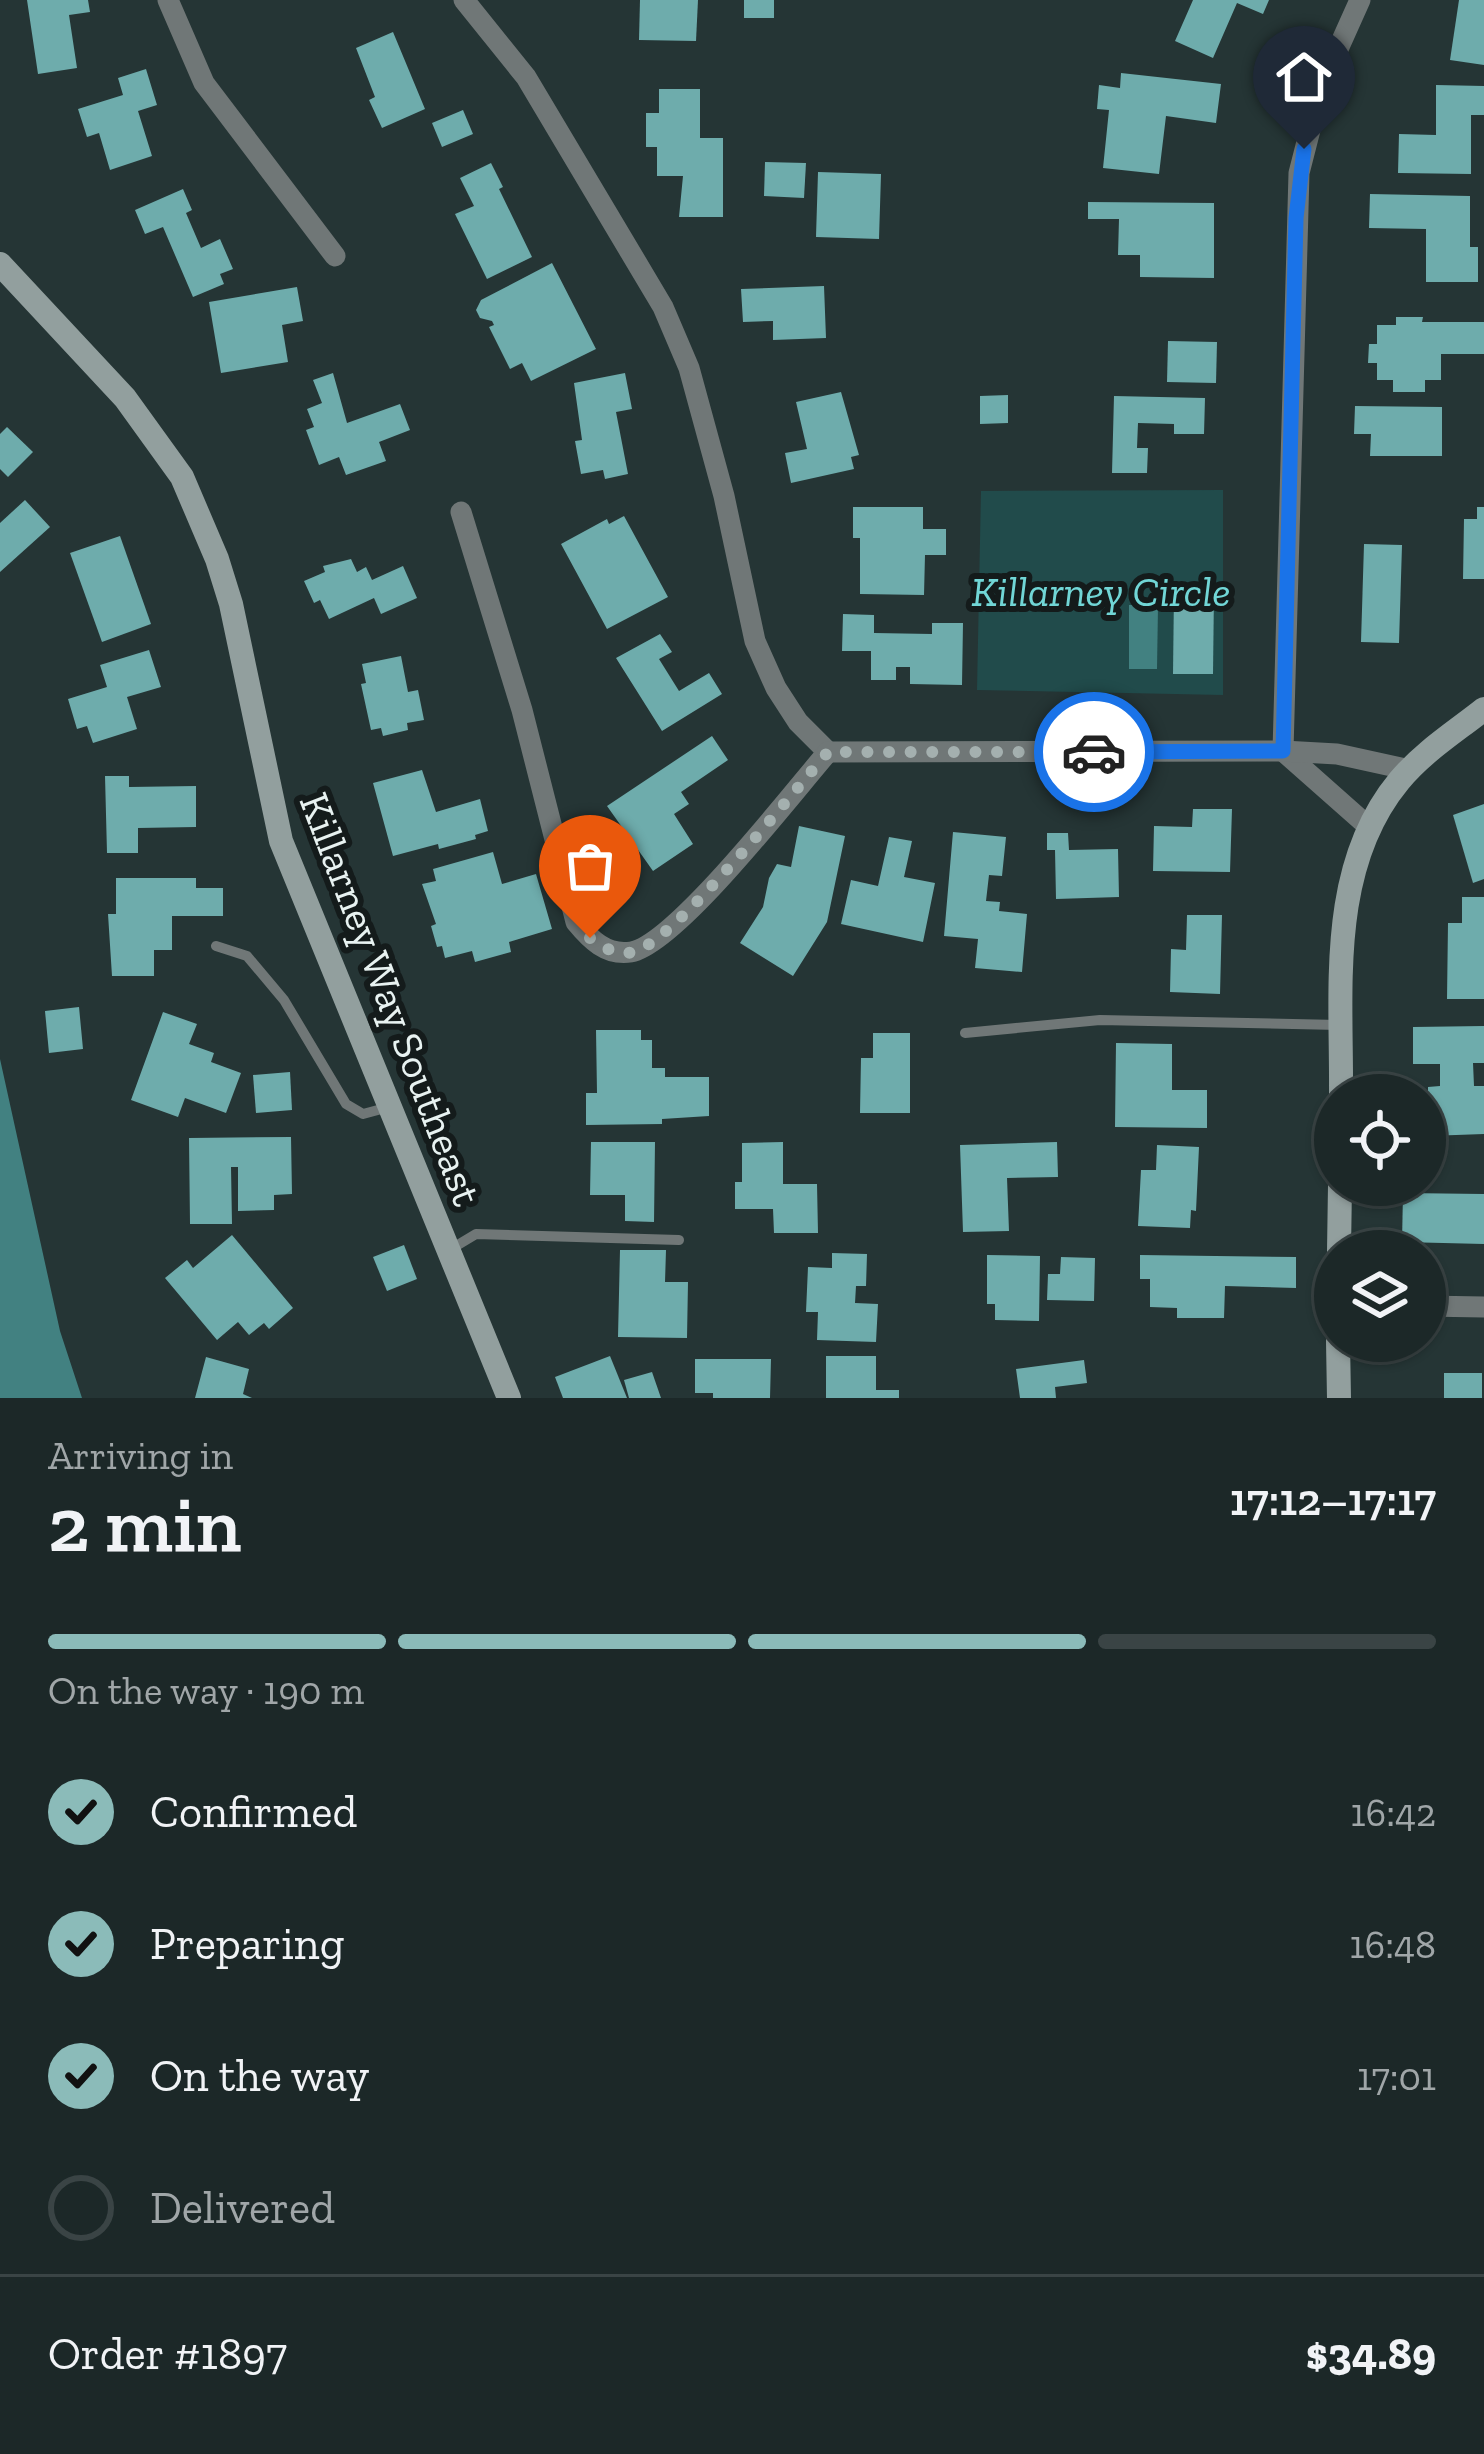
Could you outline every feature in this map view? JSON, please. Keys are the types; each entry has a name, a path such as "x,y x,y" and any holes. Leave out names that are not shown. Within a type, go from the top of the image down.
{"street":[{"path":"168,0 204,83 335,256"},
{"path":"464,0 526,76 663,307 689,368 724,496 755,641 798,722 828,752 1283,751 1336,754 1410,770"},
{"path":"1283,751 1299,173 1321,87 1360,0"},
{"name":"Killarney Way Southeast","path":"0,264 125,398 182,477 231,604 281,841 509,1398"},
{"path":"461,512 522,710 576,922 611,952 633,952 649,944 683,916 828,752"},
{"path":"1341,1074 1342,933 1354,869 1370,828 1396,784 1484,709"},
{"path":"1283,751 1370,828"},
{"path":"1446,1306 1484,1307"},
{"path":"1339,1362 1339,1398"}],"lane":[{"path":"215,946 247,956 284,1000 346,1104 363,1114 389,1107"},
{"path":"965,1033 1100,1020 1341,1025"},
{"path":"448,1250 476,1234 679,1240"}],"green space":[{"name":"Killarney Circle","path":"1223,490 1223,695 977,690 981,491"}],"shaded area":[{"path":"1129,605 1158,605 1157,669 1129,669"},
{"path":"0,1059 60,1331 82,1398 0,1398"}],"building":[{"path":"27,0 88,0 90,12 69,15 77,68 38,74"},
{"path":"640,0 698,0 696,41 639,40"},
{"path":"744,0 774,0 774,18 744,18"},
{"path":"1193,0 1269,0 1263,14 1237,3 1213,58 1175,41"},
{"path":"1459,0 1484,0 1484,65 1450,60"},
{"path":"393,32 425,109 382,128 369,100 375,97 356,48"},
{"path":"146,69 157,105 138,111 152,156 110,170 99,133 87,137 78,109 123,95 118,78"},
{"path":"1121,73 1221,84 1216,123 1166,116 1159,174 1103,168 1109,110 1097,109 1099,85 1120,88"},
{"path":"1436,85 1484,86 1484,115 1471,115 1471,174 1398,173 1399,134 1436,135"},
{"path":"659,89 700,89 700,138 723,138 723,217 679,217 683,176 657,176 657,147 646,147 646,113 659,113"},
{"path":"463,110 473,134 442,147 432,123"},
{"path":"765,162 806,163 804,198 764,196"},
{"path":"491,163 532,257 487,279 455,214 474,206 460,178"},
{"path":"818,172 881,174 879,239 816,237"},
{"path":"183,189 192,210 186,213 201,248 220,239 233,269 220,274 224,284 193,297 163,227 145,234 135,210"},
{"path":"1370,194 1470,196 1470,247 1478,247 1478,282 1426,282 1426,229 1369,228"},
{"path":"1088,202 1214,203 1214,278 1140,277 1140,255 1118,255 1119,219 1088,219"},
{"path":"552,263 596,349 531,381 522,363 510,369 489,327 492,321 480,318 476,310 481,300"},
{"path":"824,286 826,338 773,340 773,321 743,322 741,289"},
{"path":"297,287 303,321 282,325 288,362 221,373 209,302"},
{"path":"1396,317 1484,322 1484,354 1441,354 1441,380 1425,380 1425,392 1393,392 1393,380 1377,380 1377,363 1368,363 1369,344 1377,344 1377,325 1396,325"},
{"path":"1168,341 1217,342 1216,383 1167,382"},
{"path":"333,373 347,423 400,404 410,430 379,442 386,461 346,475 339,457 319,465 306,430 314,427 307,409 322,403 313,380"},
{"path":"625,373 632,409 616,412 628,474 605,479 603,470 581,474 575,441 582,440 574,383"},
{"path":"841,392 859,455 851,457 854,469 791,483 785,453 807,449 796,402"},
{"path":"1008,395 1008,423 980,424 980,396"},
{"path":"1114,396 1205,398 1204,434 1174,434 1174,424 1138,423 1137,448 1148,448 1147,473 1112,473"},
{"path":"1355,406 1442,407 1442,456 1370,456 1371,434 1354,434"},
{"path":"7,427 33,452 8,477 0,469 0,434"},
{"path":"25,500 50,527 0,572 0,523"},
{"path":"853,507 923,507 923,529 946,529 946,555 925,555 924,595 860,594 860,538 853,538"},
{"path":"1477,507 1484,507 1484,579 1463,579 1464,519 1477,519"},
{"path":"624,516 668,597 607,629 561,544 607,519 609,524"},
{"path":"120,536 151,624 102,642 70,553"},
{"path":"1364,544 1402,545 1399,643 1361,642"},
{"path":"351,559 357,572 366,567 372,580 403,566 417,598 381,614 374,598 329,619 320,600 314,603 304,581 325,572 323,566"},
{"path":"1174,591 1214,591 1213,674 1173,674"},
{"path":"843,614 874,615 874,633 932,634 932,623 963,623 962,685 910,684 910,667 896,667 896,680 871,680 871,651 842,651"},
{"path":"660,634 672,652 659,659 679,691 709,673 722,694 662,731 616,658"},
{"path":"149,650 161,687 127,697 137,729 93,743 87,726 77,729 68,699 107,687 100,665"},
{"path":"401,656 408,692 418,690 424,720 383,736 381,728 371,730 361,684 366,683 362,664"},
{"path":"712,736 728,760 681,792 689,804 674,814 693,844 653,871 607,806"},
{"path":"422,770 436,812 480,799 488,831 439,849 438,844 393,856 373,783"},
{"path":"105,776 129,776 129,787 196,786 196,827 138,828 138,853 107,853"},
{"path":"1484,804 1484,879 1473,883 1453,815"},
{"path":"1193,809 1232,809 1230,872 1153,871 1154,826 1192,827"},
{"path":"799,826 845,836 827,922 793,976 740,943 763,907 777,864 791,867"},
{"path":"953,832 1006,837 1002,876 989,875 986,901 1000,902 999,911 1027,914 1022,972 975,968 978,939 944,936"},
{"path":"1047,833 1068,833 1069,850 1118,849 1119,897 1056,899 1055,850 1047,850"},
{"path":"889,837 912,841 904,877 935,883 923,942 841,924 851,880 878,886"},
{"path":"493,852 502,884 536,874 552,929 509,942 511,952 475,962 472,951 445,958 442,946 437,947 431,926 436,924 422,884 436,881 433,869"},
{"path":"116,878 196,878 196,888 223,888 223,916 172,916 172,950 154,950 154,976 112,976 108,914 116,914"},
{"path":"1462,897 1484,897 1484,999 1447,999 1448,923 1462,923"},
{"path":"1187,915 1222,915 1220,994 1170,992 1171,949 1186,950"},
{"path":"79,1007 83,1049 49,1053 45,1011"},
{"path":"163,1012 197,1024 189,1044 214,1053 211,1062 241,1073 226,1113 185,1098 178,1117 131,1100"},
{"path":"1484,1026 1484,1063 1473,1063 1474,1086 1484,1086 1484,1134 1446,1135 1446,1074 1440,1074 1440,1064 1413,1064 1413,1027"},
{"path":"596,1030 641,1030 641,1040 652,1040 652,1068 665,1068 665,1077 709,1077 709,1116 662,1119 662,1124 586,1125 586,1093 597,1093"},
{"path":"873,1033 910,1033 910,1113 860,1113 861,1058 873,1058"},
{"path":"1116,1043 1172,1044 1172,1090 1207,1090 1207,1128 1115,1127"},
{"path":"290,1072 292,1110 256,1113 253,1075"},
{"path":"291,1137 292,1194 274,1195 274,1210 238,1211 238,1167 231,1167 232,1224 190,1224 189,1138"},
{"path":"591,1142 655,1142 654,1222 625,1221 625,1195 590,1195"},
{"path":"783,1142 783,1184 817,1184 818,1233 774,1233 773,1209 735,1209 735,1182 742,1182 742,1143"},
{"path":"1057,1142 1058,1177 1007,1178 1009,1231 963,1232 960,1145"},
{"path":"1157,1145 1199,1147 1196,1211 1191,1210 1190,1228 1138,1226 1141,1170 1156,1170"},
{"path":"1446,1194 1484,1194 1484,1244 1446,1243 1446,1230 1402,1230 1403,1206 1446,1206"},
{"path":"232,1235 293,1308 269,1329 264,1323 249,1335 238,1322 217,1340 165,1278 187,1260 193,1268"},
{"path":"404,1245 417,1279 387,1291 373,1257"},
{"path":"620,1250 666,1250 665,1282 688,1282 687,1338 618,1337"},
{"path":"832,1253 867,1254 866,1286 856,1286 855,1303 878,1304 876,1342 817,1340 818,1312 806,1312 808,1267 832,1268"},
{"path":"987,1255 1040,1256 1039,1321 995,1320 995,1304 987,1304"},
{"path":"1140,1255 1296,1257 1296,1288 1225,1286 1224,1318 1177,1318 1177,1308 1150,1307 1150,1279 1140,1279"},
{"path":"1061,1257 1095,1258 1094,1301 1047,1300 1048,1274 1060,1274"},
{"path":"610,1356 627,1398 563,1398 555,1377"},
{"path":"826,1356 876,1356 876,1390 899,1390 899,1398 826,1398"},
{"path":"206,1357 249,1369 243,1394 252,1398 195,1398"},
{"path":"695,1359 771,1359 770,1398 713,1398 713,1393 695,1393"},
{"path":"1084,1360 1087,1383 1055,1387 1056,1398 1020,1398 1016,1369"},
{"path":"652,1372 661,1398 629,1398 624,1380"},
{"path":"1444,1373 1482,1373 1482,1398 1444,1398"}],"way so far":[{"path":"590,938 611,952 633,952 649,944 683,916 828,752 1094,752"}],"route":[{"path":"1094,752 1283,751 1296,218 1304,149"}]}
